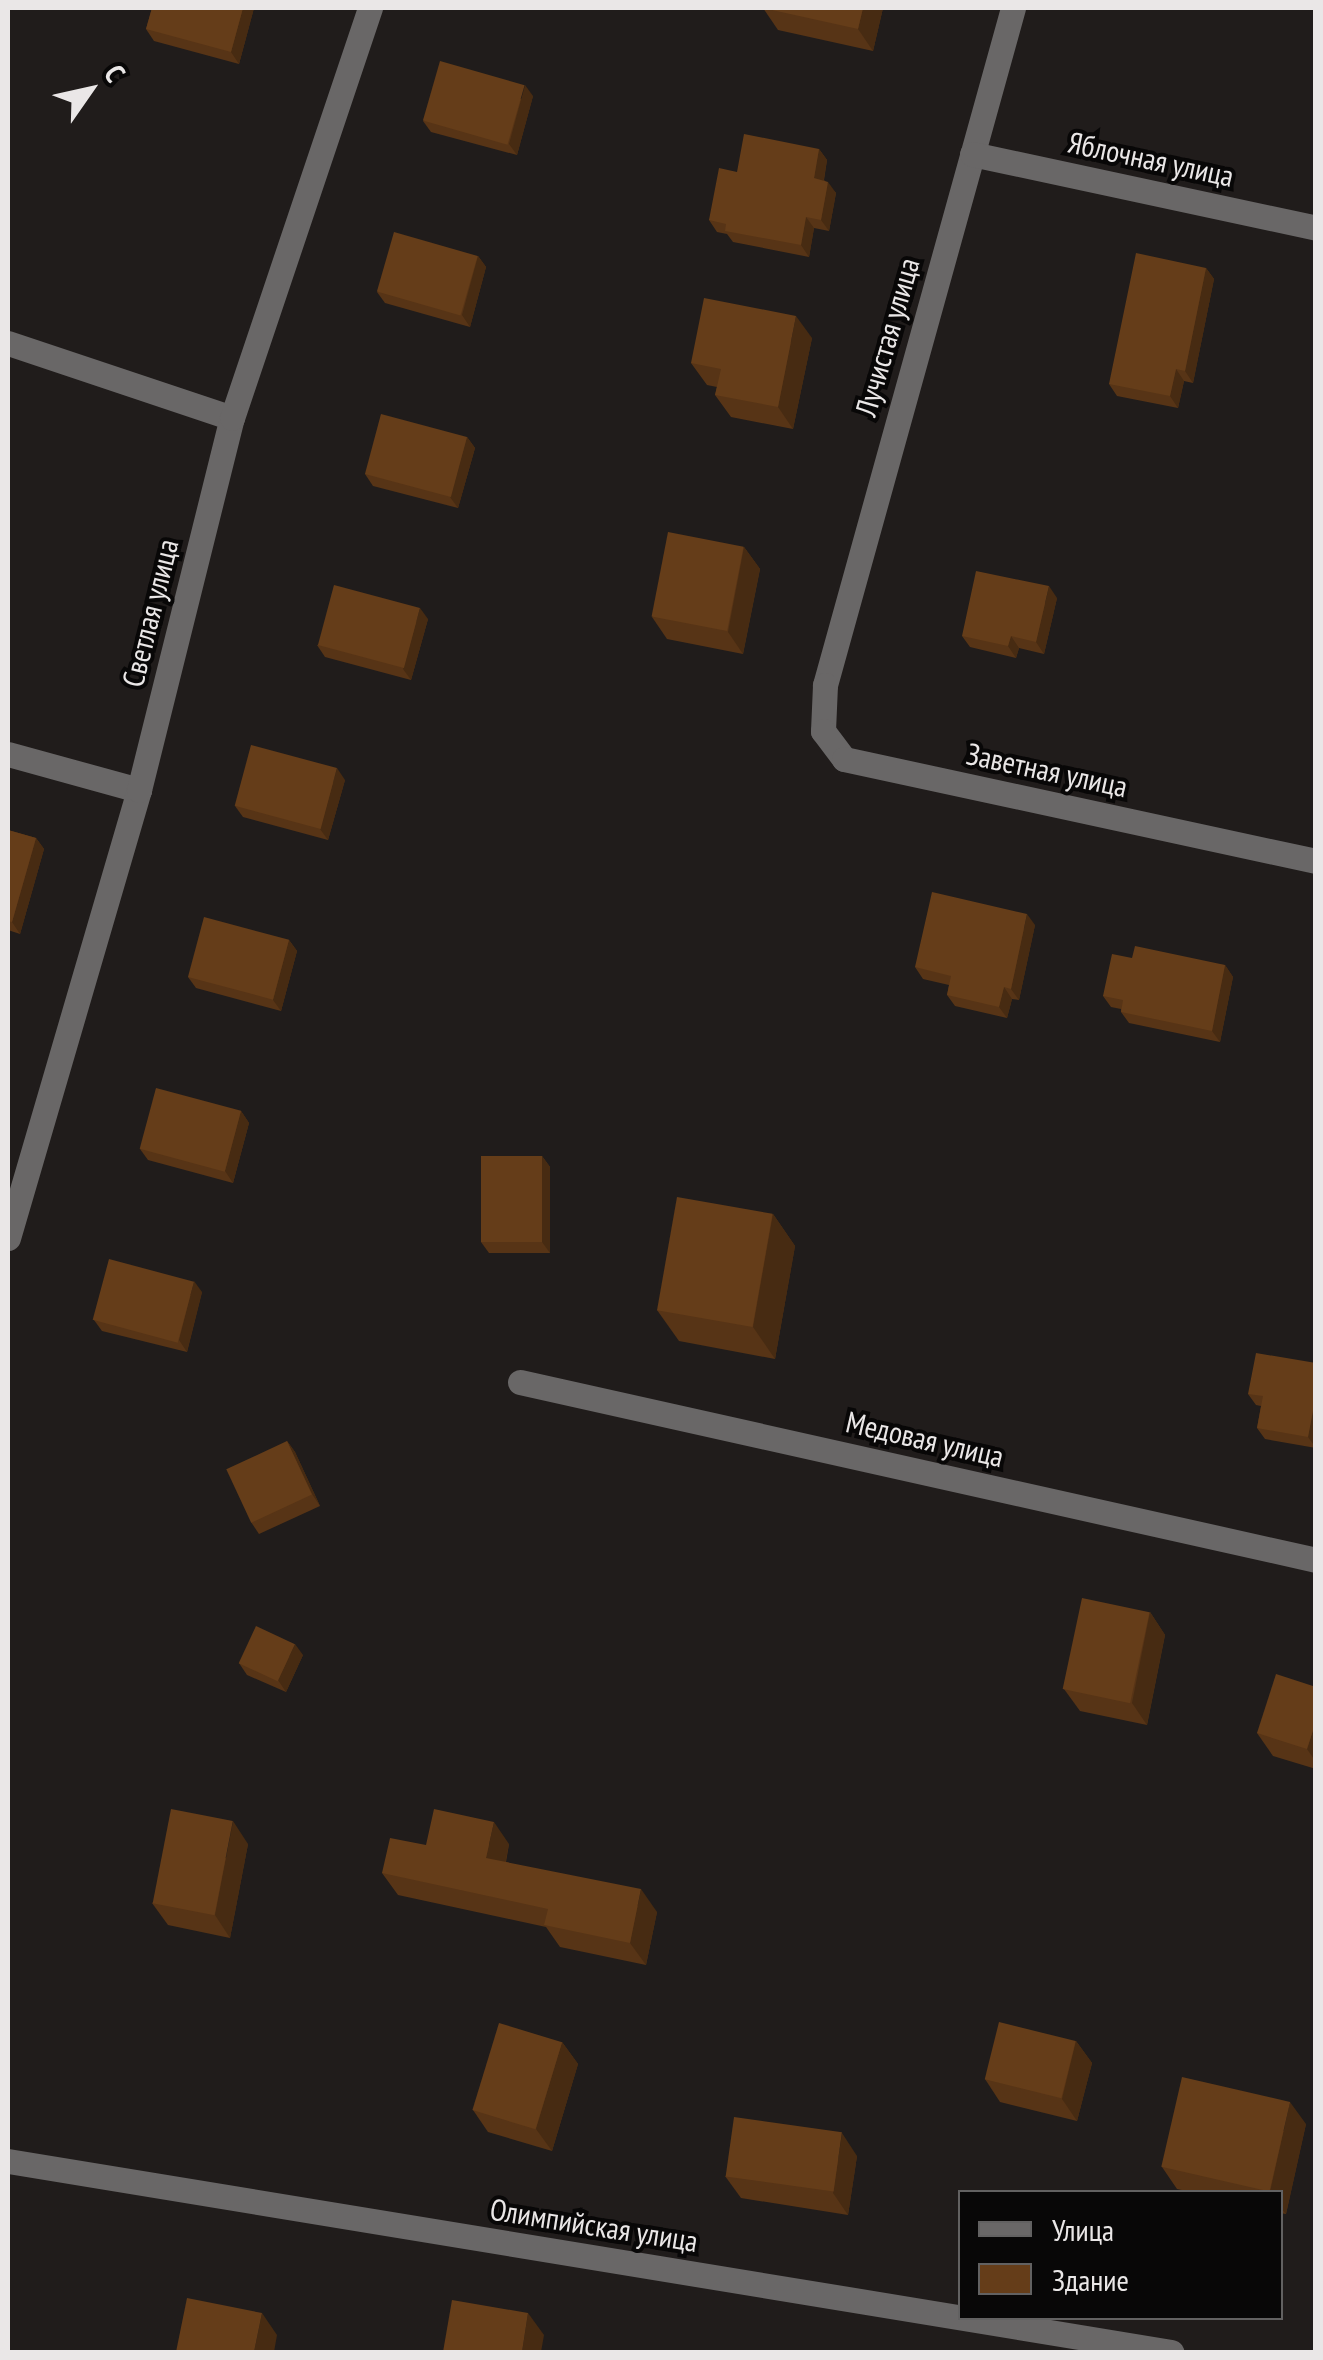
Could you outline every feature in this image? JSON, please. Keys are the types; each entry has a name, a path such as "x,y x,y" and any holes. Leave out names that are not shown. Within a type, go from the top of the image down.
{"street":[{"name":"Светлая улица","path":"8,1238 140,790 232,418 370,8"},
{"name":"Лучистая улица","path":"825,684 1013,8"},
{"name":"Яблочная улица","path":"972,154 1316,228"},
{"path":"8,343 232,418"},
{"name":"Заветная улица","path":"825,684 823,730 844,758 1316,861"},
{"path":"8,754 140,790"},
{"name":"Медовая улица","path":"520,1382 1316,1560"},
{"name":"Олимпийская улица","path":"8,2161 958,2317"},
{"name":"Олимпийская улица","path":"975,2320 1170,2352"}],"building":[{"path":"152,8 243,8 231,52 146,29"},
{"path":"763,8 863,8 858,29"},
{"path":"440,61 525,85 508,145 423,121"},
{"path":"744,134 819,149 814,178 828,182 821,220 806,217 801,245 725,231 726,224 709,220 719,168 737,172"},
{"path":"394,232 478,256 461,316 377,292"},
{"path":"1136,253 1206,268 1185,371 1176,369 1170,396 1109,384"},
{"path":"704,298 796,316 778,407 715,395 721,369 691,363"},
{"path":"381,414 467,437 451,497 365,474"},
{"path":"668,532 744,547 727,631 652,616"},
{"path":"976,571 1049,586 1036,642 1011,636 1008,646 962,636"},
{"path":"334,585 420,608 404,668 318,645"},
{"path":"251,745 337,768 321,829 235,806"},
{"path":"8,830 36,838 12,922 8,921"},
{"path":"932,892 1027,914 1011,989 1004,987 999,1007 947,995 951,976 915,967"},
{"path":"204,917 289,940 273,1000 188,977"},
{"path":"1135,946 1225,965 1212,1031 1121,1012 1123,1000 1103,996 1112,954 1132,958"},
{"path":"156,1088 241,1111 225,1172 140,1149"},
{"path":"481,1156 542,1156 542,1242 481,1242"},
{"path":"677,1197 773,1214 753,1327 657,1310"},
{"path":"109,1259 194,1282 178,1343 93,1320"},
{"path":"1256,1353 1316,1363 1316,1395 1308,1437 1257,1428 1263,1396 1248,1394"},
{"path":"287,1441 312,1494 251,1523 226,1469"},
{"path":"1082,1598 1149,1612 1130,1703 1063,1689"},
{"path":"256,1626 295,1644 278,1681 239,1663"},
{"path":"1276,1674 1316,1687 1316,1721 1307,1749 1257,1733"},
{"path":"171,1809 233,1821 215,1915 153,1903"},
{"path":"434,1809 494,1822 486,1858 641,1889 630,1943 544,1925 548,1909 382,1873 390,1838 426,1845"},
{"path":"999,2022 1076,2041 1061,2098 985,2079"},
{"path":"499,2023 562,2042 536,2129 472,2110"},
{"path":"1182,2077 1290,2102 1270,2190 1161,2167"},
{"path":"734,2117 842,2132 834,2192 726,2176"},
{"path":"187,2298 262,2313 254,2352 176,2352"},
{"path":"452,2300 528,2313 522,2352 443,2352"}]}
